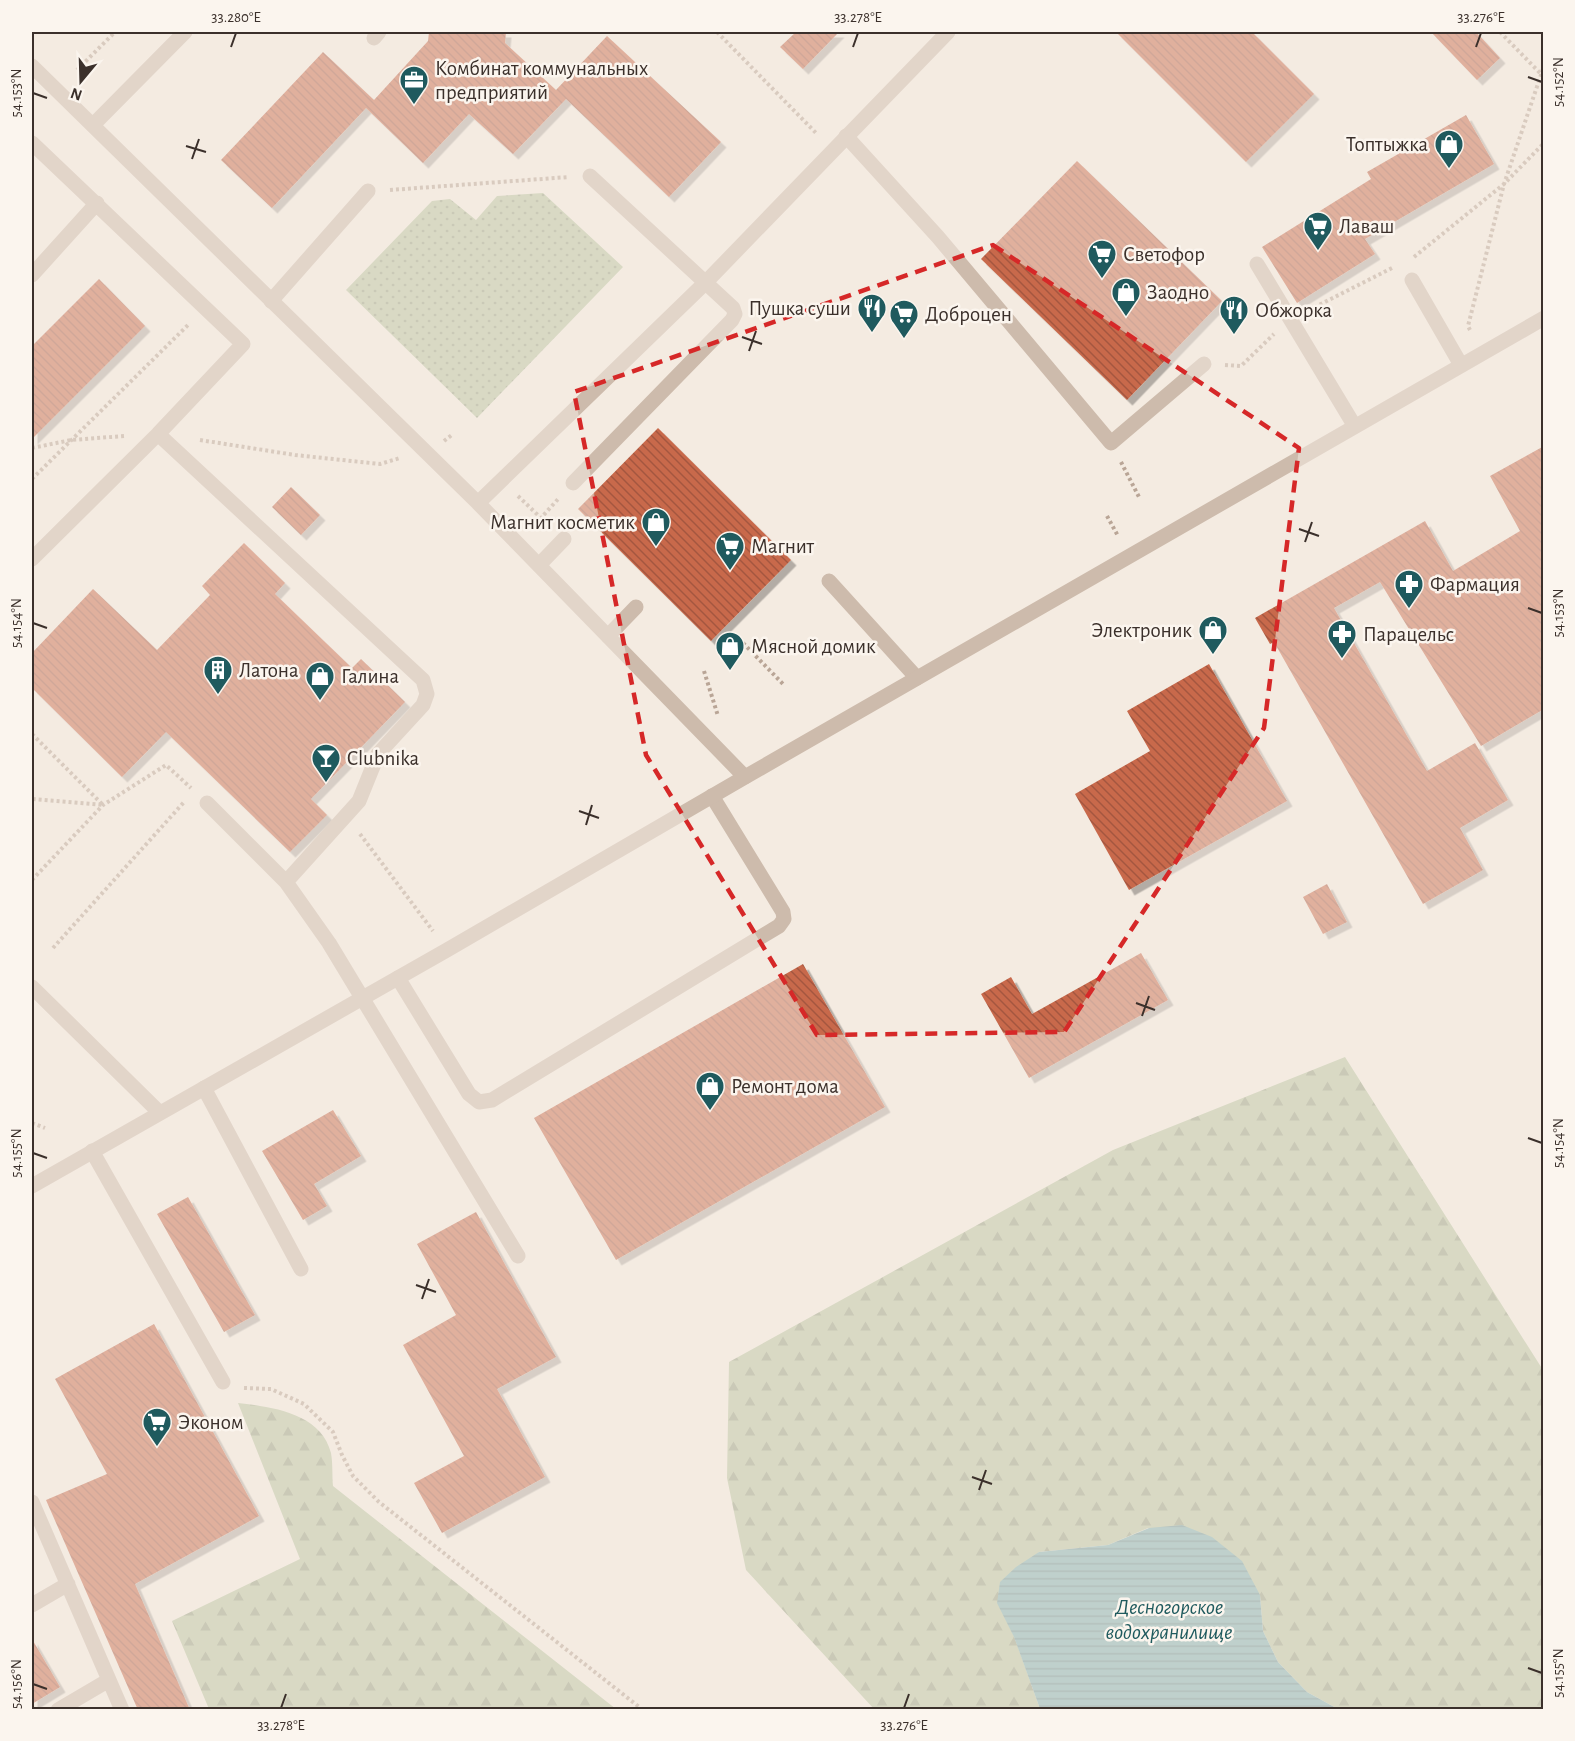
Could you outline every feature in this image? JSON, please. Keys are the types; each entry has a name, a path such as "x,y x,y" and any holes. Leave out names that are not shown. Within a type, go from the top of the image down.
{"street":[{"path":"93,125 185,32"},
{"path":"478,503 706,282 948,32"},
{"path":"32,66 478,503 745,777"},
{"path":"846,136 938,237 1111,443 1204,364"},
{"path":"32,142 243,344 158,434 32,559"},
{"path":"573,483 732,320 735,314 734,308 590,176"},
{"path":"271,301 368,191"},
{"path":"32,275 97,203"},
{"path":"1257,264 1354,425"},
{"path":"1412,280 1461,364"},
{"path":"32,1186 398,978 1354,425 1544,318"},
{"path":"158,434 423,680 427,694 423,705 378,753 359,801 286,882"},
{"path":"539,565 564,539"},
{"path":"830,581 916,678"},
{"path":"608,636 636,607"},
{"path":"398,978 468,1094 479,1102 492,1100 779,926 784,919 783,912 712,795"},
{"path":"207,802 286,882 329,943 518,1256"},
{"path":"32,987 160,1113"},
{"path":"204,1088 301,1269"},
{"path":"92,1151 223,1382"},
{"path":"32,1502 122,1710"},
{"path":"32,1605 68,1584"},
{"path":"58,1710 109,1680"}],"path":[{"path":"77,70 115,32"},
{"path":"717,32 816,133"},
{"path":"1500,32 1542,73"},
{"path":"1471,334 1468,326 1504,184 1544,66"},
{"path":"1410,259 1418,255 1504,184 1544,143"},
{"path":"368,191 590,176"},
{"path":"1204,364 1241,366 1290,319 1402,263"},
{"path":"32,479 206,307"},
{"path":"443,441 453,434"},
{"path":"1111,443 1140,499"},
{"path":"380,464 403,457"},
{"path":"518,495 542,518"},
{"path":"1107,516 1118,536"},
{"path":"743,643 784,685"},
{"path":"704,671 719,719"},
{"path":"32,734 103,805"},
{"path":"32,880 103,805 166,765 207,802"},
{"path":"54,948 194,791"},
{"path":"32,799 103,805"},
{"path":"346,816 433,931"},
{"path":"32,1123 45,1128"},
{"path":"223,1382 243,1388 271,1389 304,1404 333,1432 354,1476 379,1502 644,1710"}],"highlighted area":[{"path":"993,245 1299,448 1264,728 1064,1032 817,1035 646,755 574,392"}],"green space":[{"path":"543,193 623,267 477,418 346,290 432,201 450,199 476,220 497,196"},
{"path":"1345,1057 1543,1370 1543,1709 1338,1709 1307,1692 1278,1662 1263,1631 1260,1595 1148,1528 1108,1545 1039,1552 998,1603 1014,1636 1040,1709 874,1709 746,1570 727,1478 729,1362 1113,1150"},
{"path":"238,1403 280,1410 306,1421 317,1429 326,1440 331,1453 333,1486 616,1709 209,1709 172,1621 300,1559"}],"water":[{"name":"Десногорское водохранилище","path":"1182,1525 1212,1537 1242,1561 1260,1595 1263,1631 1278,1662 1307,1692 1338,1709 1040,1709 1014,1637 997,1603 1000,1582 1016,1567 1039,1552 1108,1545 1149,1528"}],"building":[{"path":"429,32 506,32 505,43 556,90 607,36 721,142 669,197 566,99 513,154 469,114 423,163 366,108 272,208 221,160 323,52 374,100 428,41"},
{"path":"796,32 839,32 803,69 780,47"},
{"path":"1116,32 1252,32 1314,94 1246,162"},
{"path":"1431,32 1476,32 1500,58 1477,80"},
{"path":"1466,115 1494,164 1365,239 1375,254 1297,303 1262,247 1371,179 1367,172"},
{"name":"Светофор","path":"1077,161 1222,301 1127,400 981,259"},
{"path":"99,279 145,326 32,439 32,346"},
{"path":"658,428 791,560 711,641 578,509"},
{"path":"1544,446 1544,709 1481,746 1380,582 1334,608 1427,771 1475,743 1508,800 1460,828 1483,870 1423,904 1274,642 1270,644 1255,618 1425,521 1453,571 1520,531 1490,476"},
{"path":"291,487 320,515 301,535 272,507"},
{"name":"Латона","path":"244,543 285,583 275,594 352,668 361,659 405,702 311,799 327,815 290,852 166,732 122,777 32,688 32,653 93,589 157,650 210,595 202,586"},
{"path":"1209,664 1287,801 1129,890 1075,794 1150,751 1127,711"},
{"path":"1327,884 1347,922 1323,934 1303,897"},
{"path":"1141,953 1168,1000 1029,1078 981,994 1011,977 1032,1014"},
{"name":"Ремонт дома","path":"803,964 885,1107 616,1260 534,1118"},
{"path":"333,1110 361,1156 314,1184 327,1206 303,1220 262,1151"},
{"path":"188,1197 255,1315 224,1332 157,1214"},
{"path":"476,1212 556,1357 497,1389 545,1477 442,1533 414,1483 464,1456 403,1345 456,1315 417,1244"},
{"name":"Эконом","path":"154,1324 259,1516 135,1584 190,1710 138,1710 46,1500 107,1474 55,1379"},
{"path":"32,1639 60,1687 32,1704"}],"place":[{"name":"Комбинат коммунальных предприятий","path":"414,106"},
{"name":"Топтыжка","path":"1449,170"},
{"name":"Лаваш","path":"1318,252"},
{"name":"Светофор","path":"1102,280"},
{"name":"Заодно","path":"1126,318"},
{"name":"Пушка суши","path":"872,334"},
{"name":"Обжорка","path":"1234,336"},
{"name":"Доброцен","path":"904,340"},
{"name":"Магнит косметик","path":"656,548"},
{"name":"Магнит","path":"730,572"},
{"name":"Фармация","path":"1409,610"},
{"name":"Электроник","path":"1213,656"},
{"name":"Парацельс","path":"1342,660"},
{"name":"Мясной домик","path":"730,672"},
{"name":"Латона","path":"218,696"},
{"name":"Галина","path":"320,702"},
{"name":"Clubnika","path":"326,784"},
{"name":"Ремонт дома","path":"710,1112"},
{"name":"Эконом","path":"157,1448"}]}
